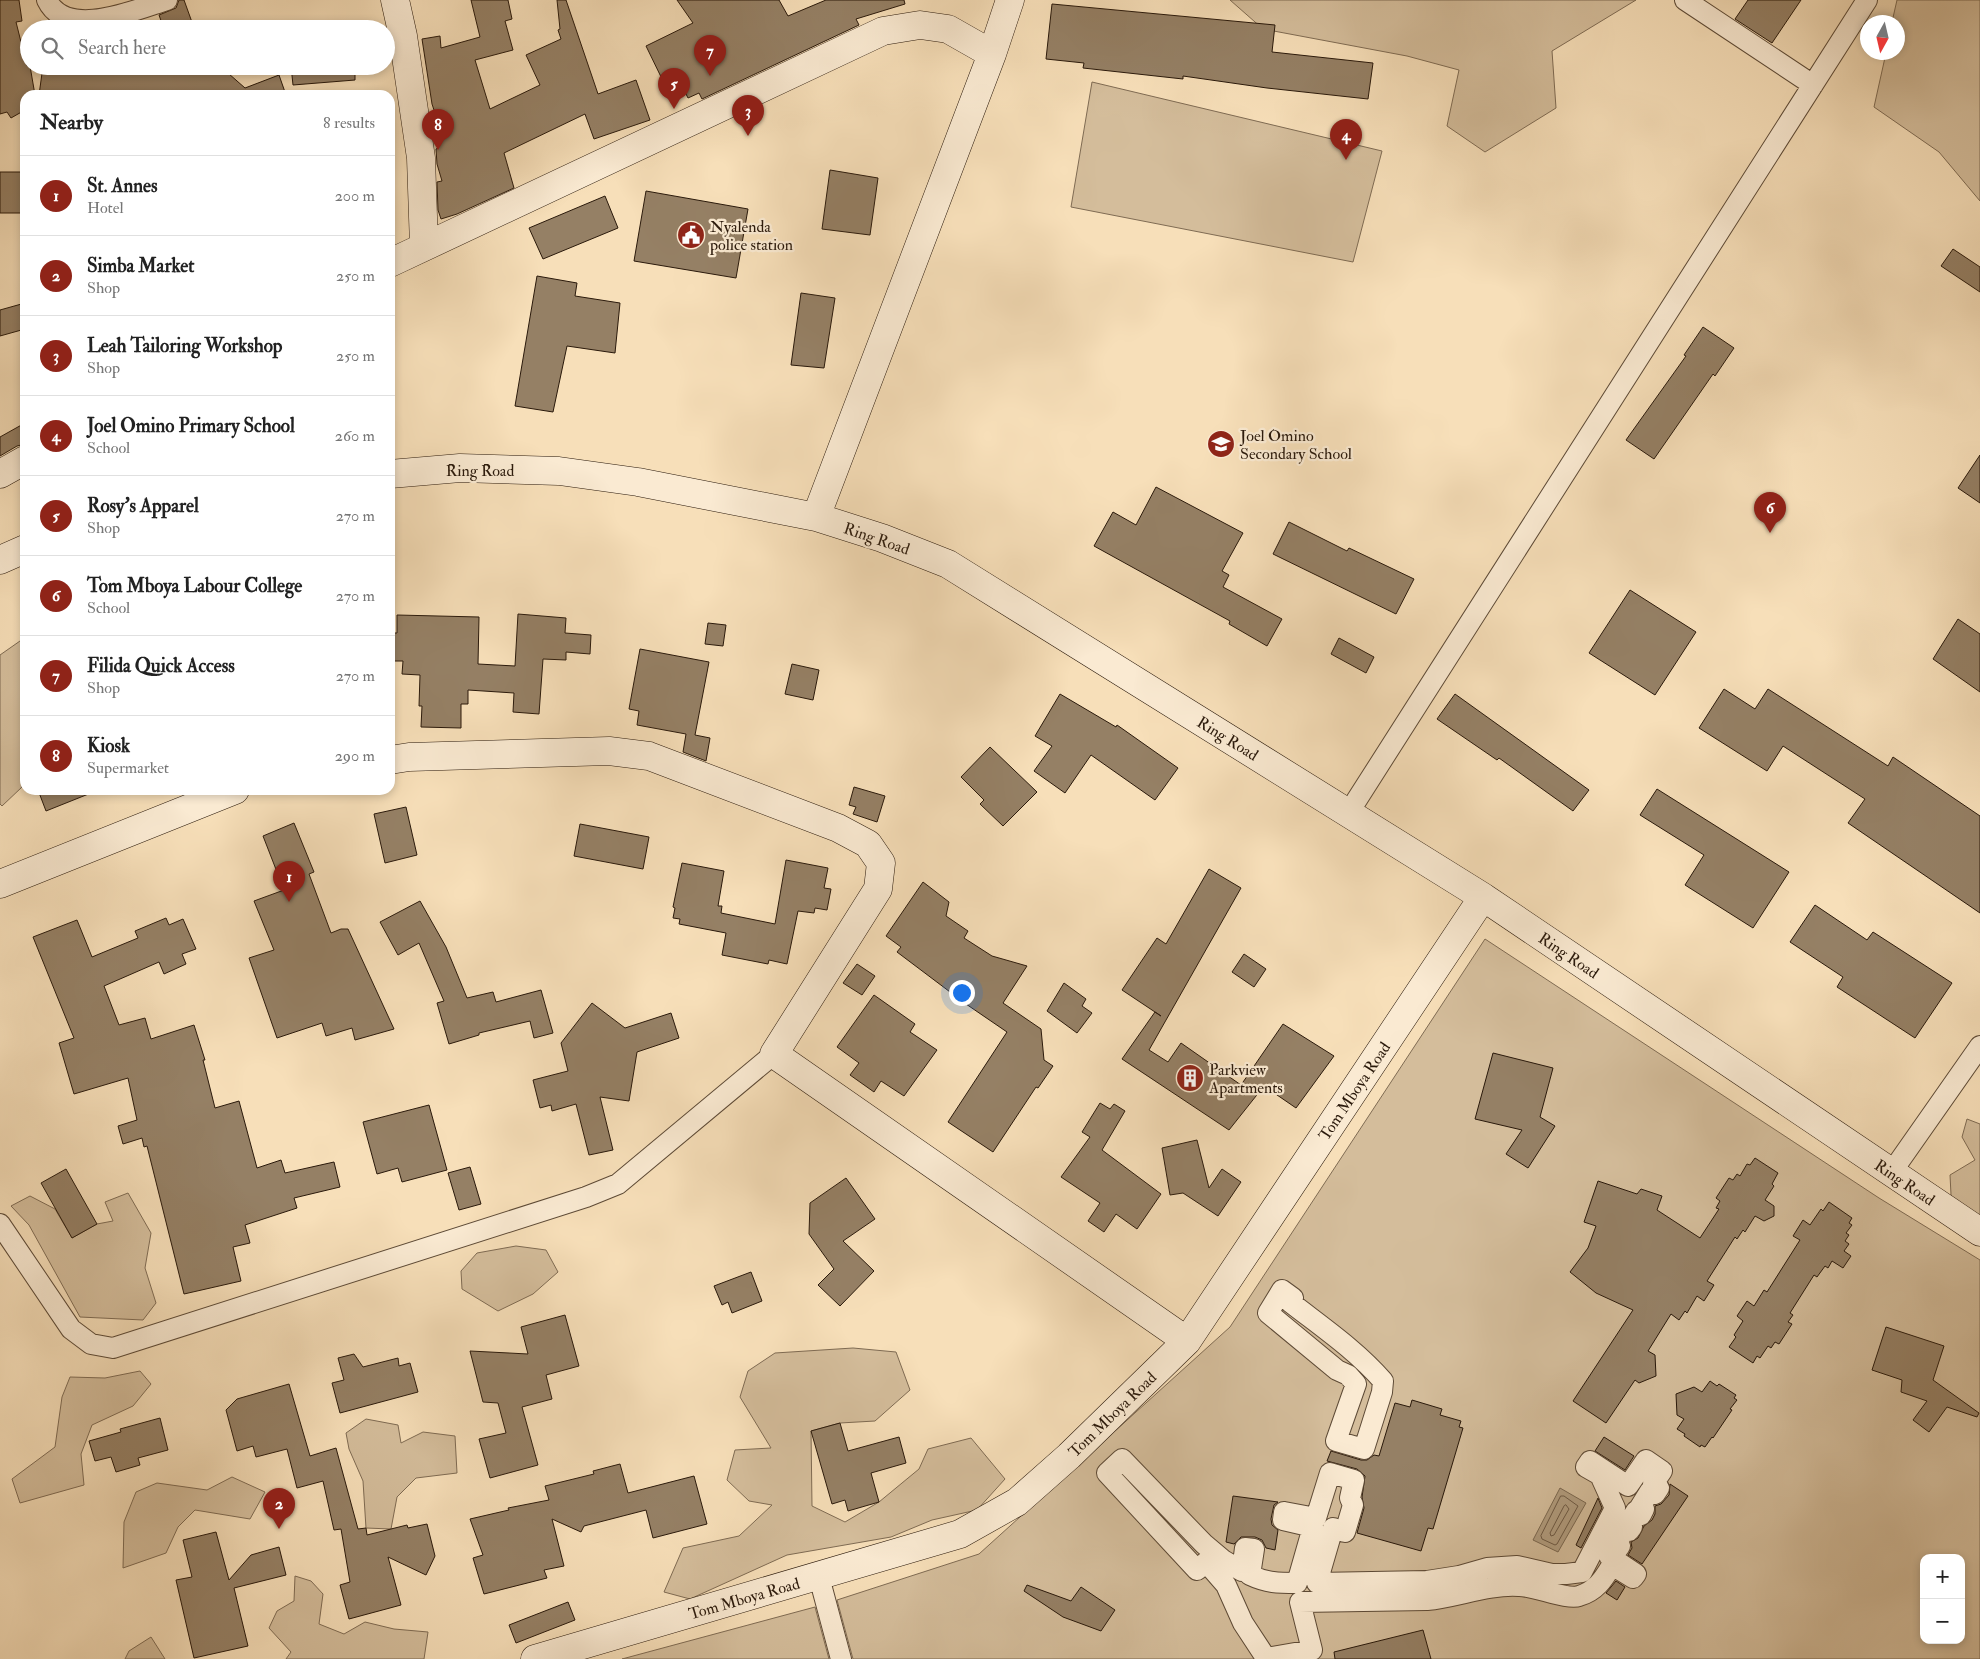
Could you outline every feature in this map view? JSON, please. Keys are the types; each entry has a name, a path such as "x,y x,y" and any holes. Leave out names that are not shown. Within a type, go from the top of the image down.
{"street":[{"path":"47,0 50,7 58,15 74,20"},
{"path":"92,20 119,15 167,0"},
{"path":"395,0 403,36 421,158 424,246"},
{"path":"816,517 992,54 1010,0"},
{"path":"1685,0 1813,86"},
{"path":"1349,812 1867,0"},
{"path":"395,260 883,32 920,25 948,29 992,54"},
{"path":"0,474 20,463"},
{"name":"Ring Road","path":"395,474 460,468 559,471 638,482 816,517 882,538 948,564 1483,897 1980,1232"},
{"path":"0,560 20,551"},
{"path":"0,1224 71,1330 91,1344 113,1348 586,1197 618,1184 774,1054 878,889 880,863 868,844 838,828 649,756 609,751 409,756 395,759"},
{"path":"0,884 222,795"},
{"name":"Tom Mboya Road","path":"535,1659 960,1534 1018,1502 1069,1456 1187,1340 1483,897"},
{"path":"1891,1173 1980,1046"},
{"path":"774,1054 1187,1340"},
{"path":"1282,1290 1293,1298 1290,1302 1371,1367 1383,1381 1382,1392 1364,1449 1336,1441 1356,1384 1268,1313 1282,1290"},
{"path":"1122,1459 1204,1544 1223,1560 1242,1571 1245,1548 1254,1550 1250,1575 1266,1582 1281,1583 1296,1582 1312,1527 1283,1520 1284,1512 1316,1518 1330,1474 1354,1480 1350,1498 1353,1505 1345,1532 1334,1528 1317,1583 1427,1581 1459,1576 1487,1568 1517,1566 1552,1574 1582,1572 1616,1508 1600,1475 1586,1467 1590,1461 1630,1486 1646,1460 1662,1471 1653,1484 1659,1488 1655,1494 1650,1491 1640,1507 1644,1509 1641,1514 1636,1512 1628,1524 1632,1527 1629,1531 1626,1529 1616,1543 1620,1546 1617,1550 1614,1548 1609,1556 1636,1574 1633,1578 1612,1565 1595,1590 1577,1597 1518,1585 1490,1588 1448,1598 1427,1600 1300,1602 1312,1650 1266,1658 1243,1623 1226,1585 1206,1562 1197,1570 1107,1473 1122,1459"},
{"path":"819,1576 841,1659"}],"shaded area":[{"path":"1230,0 1636,0 1552,51 1556,108 1485,152 1447,126 1459,70 1407,56 1263,29"},
{"path":"1897,0 1980,0 1980,201 1939,152 1874,107 1884,60 1905,60 1905,15 1894,15"},
{"path":"1092,82 1382,151 1353,262 1071,207"},
{"path":"20,641 20,789 2,806 0,804 0,655"},
{"path":"1485,939 1879,1198 1980,1260 1980,1659 853,1659 837,1600 979,1554 1230,1327"},
{"path":"1967,1119 1980,1124 1980,1219 1952,1214 1950,1175 1975,1160 1962,1137"},
{"path":"128,1193 151,1233 145,1268 156,1303 143,1320 80,1317 29,1225 11,1206 30,1196 55,1209 72,1238 97,1224 113,1221 105,1202"},
{"path":"516,1246 546,1250 558,1272 533,1294 498,1311 462,1289 461,1271 477,1253"},
{"path":"853,1348 896,1352 910,1390 875,1421 840,1423 811,1431 812,1506 845,1522 879,1502 919,1469 928,1449 971,1438 1005,1479 977,1510 932,1520 891,1537 787,1555 690,1599 664,1592 683,1548 739,1536 772,1505 749,1501 727,1480 735,1450 771,1448 740,1397 748,1371 775,1353"},
{"path":"140,1371 151,1384 133,1406 92,1425 81,1454 84,1485 20,1503 12,1479 55,1447 62,1397 70,1377 105,1378"},
{"path":"366,1419 398,1425 401,1443 423,1432 455,1436 457,1473 416,1478 397,1497 391,1529 366,1528 363,1481 349,1449 346,1433"},
{"path":"232,1477 265,1492 250,1519 195,1510 178,1527 166,1553 123,1568 124,1522 136,1492 157,1483 207,1490"},
{"path":"295,1576 311,1581 323,1594 319,1624 344,1634 365,1622 394,1629 428,1632 424,1659 286,1659 291,1652 269,1628 277,1611 294,1601"},
{"path":"815,1607 829,1659 622,1659"},
{"path":"151,1637 165,1659 125,1659 129,1651"}],"water":[{"path":"1560,1488 1586,1503 1558,1552 1533,1540"}],"building":[{"path":"0,0 19,0 22,20 16,22 20,38 20,75 32,75 34,90 20,90 20,113 11,118 7,112 0,114"},
{"path":"179,0 184,0 191,20 161,20 159,15 176,8"},
{"path":"471,0 508,0 512,19 505,21 513,50 475,60 490,109 540,85 526,55 561,39 558,30 560,29 557,0 566,0 598,94 636,80 650,120 594,139 585,114 504,153 514,188 457,214 441,219 438,210 437,182 442,181 437,164 436,149 438,148 432,124 438,122 432,104 422,39 440,36 441,48 480,37"},
{"path":"677,0 779,0 788,16 826,0 904,0 905,4 856,19 859,25 702,99 699,93 688,98 677,76 664,83 646,46 693,23"},
{"path":"1748,0 1801,0 1772,43 1735,19"},
{"path":"1052,4 1275,25 1272,52 1373,63 1368,99 1267,88 1183,76 1183,79 1083,68 1084,63 1046,59"},
{"path":"42,75 230,75 245,88 279,75 284,90 40,90"},
{"path":"292,75 355,75 355,80 293,85"},
{"path":"830,170 878,178 870,235 822,229"},
{"path":"0,172 20,172 20,213 0,213"},
{"name":"Nyalenda police station","path":"646,191 748,209 736,278 634,261"},
{"path":"605,196 618,228 543,259 529,228"},
{"path":"1953,249 1980,267 1980,292 1941,266"},
{"path":"537,276 577,283 575,296 620,303 615,353 567,346 553,412 515,406"},
{"path":"801,293 835,298 824,368 791,365"},
{"path":"20,304 20,330 0,336 0,310"},
{"path":"1703,327 1734,348 1715,376 1713,374 1654,459 1626,440 1686,356 1684,355"},
{"path":"20,426 20,445 0,456 0,437"},
{"path":"1980,455 1980,503 1958,488"},
{"path":"1156,487 1243,533 1222,571 1229,575 1223,587 1282,619 1267,646 1229,624 1230,621 1094,546 1113,512 1136,525"},
{"path":"1289,522 1347,551 1349,548 1414,579 1396,614 1273,554"},
{"path":"1630,590 1696,632 1655,695 1589,653"},
{"path":"518,614 566,618 565,633 591,635 590,654 566,652 566,660 543,659 539,714 513,712 514,693 468,690 468,704 461,704 461,728 421,727 422,706 419,706 420,675 402,674 403,661 395,661 397,615 479,617 478,664 515,666"},
{"path":"1958,619 1980,634 1980,692 1933,659"},
{"path":"708,623 726,625 723,646 705,644"},
{"path":"1339,638 1374,657 1366,673 1331,654"},
{"path":"640,649 709,662 695,735 710,738 706,761 683,752 686,734 637,725 639,711 629,709"},
{"path":"792,664 819,670 813,700 785,694"},
{"path":"1724,689 1755,709 1768,689 1888,766 1893,757 1980,816 1980,913 1848,823 1865,799 1783,746 1767,771 1699,728"},
{"path":"1060,694 1116,727 1117,725 1178,768 1155,800 1091,755 1065,793 1034,771 1052,746 1035,736"},
{"path":"1455,694 1589,790 1573,811 1499,758 1497,760 1437,719"},
{"path":"990,747 1037,792 1003,826 980,804 984,800 961,777"},
{"path":"854,787 885,796 877,822 853,814 856,807 849,805"},
{"path":"1657,789 1789,872 1753,928 1685,885 1704,855 1640,815"},
{"path":"40,795 86,795 46,811"},
{"path":"406,807 417,855 385,863 374,814"},
{"path":"294,823 314,872 309,874 331,933 341,929 348,929 394,1029 355,1040 352,1028 326,1036 322,1023 277,1038 249,958 274,950 254,901 284,890 263,836"},
{"path":"580,824 649,837 643,869 574,856"},
{"path":"786,860 828,868 824,888 831,889 827,910 815,908 814,913 798,911 787,964 769,960 768,964 722,955 726,933 679,924 680,919 673,918 675,908 673,907 682,863 724,871 718,906 722,906 721,913 775,924"},
{"path":"1209,869 1241,888 1149,1050 1168,1062 1181,1043 1241,1085 1283,1024 1334,1056 1296,1108 1264,1086 1229,1130 1122,1059 1155,1012 1122,990 1157,938 1166,944"},
{"path":"923,882 949,902 946,916 968,931 964,938 992,956 1027,966 1003,1003 1041,1029 1044,1060 1053,1066 1038,1088 1036,1087 993,1152 948,1122 1007,1032 897,952 901,947 886,936"},
{"path":"420,901 446,947 467,998 493,992 496,1002 541,990 553,1033 534,1038 530,1021 479,1033 479,1035 449,1044 437,1003 444,1001 419,943 398,955 380,922"},
{"path":"1815,905 1867,940 1873,932 1952,983 1915,1038 1837,987 1843,977 1790,942"},
{"path":"166,918 169,925 183,919 196,949 182,954 186,964 164,974 159,962 104,986 119,1025 145,1018 151,1039 194,1025 205,1060 203,1060 215,1108 239,1101 257,1168 281,1160 285,1173 334,1162 340,1187 294,1198 297,1208 245,1225 250,1243 233,1247 241,1281 184,1294 147,1146 144,1147 142,1138 123,1144 118,1126 137,1120 128,1078 74,1094 59,1043 74,1038 33,937 77,920 92,957 138,938 135,931"},
{"path":"1244,954 1266,969 1254,987 1232,972"},
{"path":"857,964 875,976 862,995 843,983"},
{"path":"1064,983 1086,999 1082,1006 1092,1013 1077,1033 1047,1011"},
{"path":"874,995 915,1024 910,1032 937,1050 904,1096 881,1081 874,1092 850,1075 859,1063 837,1047"},
{"path":"592,1003 625,1028 671,1013 679,1038 637,1052 629,1101 600,1097 613,1150 589,1155 576,1104 552,1111 551,1105 540,1108 533,1080 568,1071 561,1043"},
{"path":"1493,1053 1553,1068 1540,1117 1555,1126 1528,1168 1506,1154 1522,1130 1475,1119"},
{"path":"1100,1103 1110,1109 1114,1104 1125,1111 1102,1150 1161,1194 1137,1229 1116,1214 1104,1232 1088,1221 1100,1203 1061,1177 1090,1137 1082,1132"},
{"path":"429,1105 447,1170 402,1182 398,1168 377,1174 363,1122"},
{"path":"1197,1140 1209,1188 1222,1169 1241,1182 1218,1216 1183,1193 1170,1195 1162,1148"},
{"path":"1755,1158 1778,1173 1772,1184 1774,1186 1765,1200 1774,1206 1774,1216 1764,1221 1755,1216 1745,1232 1743,1230 1737,1239 1735,1237 1707,1281 1714,1285 1704,1301 1697,1296 1687,1313 1685,1311 1679,1320 1671,1314 1648,1351 1655,1355 1656,1376 1639,1383 1635,1380 1606,1423 1573,1401 1633,1310 1596,1293 1570,1272 1588,1248 1596,1226 1584,1222 1598,1181 1637,1194 1641,1189 1662,1196 1657,1210 1700,1238 1719,1209 1716,1208 1720,1201 1716,1198 1729,1178 1733,1180 1737,1174 1740,1176 1747,1164 1750,1165"},
{"path":"470,1167 481,1204 459,1210 448,1173"},
{"path":"66,1169 97,1224 72,1238 41,1183"},
{"path":"846,1178 875,1219 843,1241 874,1271 840,1306 818,1285 834,1269 809,1234 810,1203"},
{"path":"1829,1202 1852,1218 1849,1223 1852,1225 1846,1233 1849,1235 1845,1241 1849,1244 1844,1251 1851,1256 1843,1268 1832,1261 1828,1268 1825,1266 1817,1277 1814,1275 1790,1313 1793,1315 1788,1322 1792,1324 1779,1344 1775,1342 1771,1348 1768,1346 1760,1358 1757,1356 1753,1363 1729,1347 1743,1321 1737,1316 1747,1301 1754,1306 1764,1290 1767,1292 1800,1240 1793,1236 1803,1220 1810,1225 1821,1209 1823,1211"},
{"path":"751,1272 762,1301 732,1313 728,1302 722,1305 714,1286"},
{"path":"565,1315 579,1366 546,1375 552,1399 522,1407 538,1465 490,1478 479,1439 506,1433 498,1403 483,1402 470,1351 528,1354 521,1327"},
{"path":"1886,1327 1944,1346 1933,1380 1979,1413 1977,1417 1947,1407 1929,1432 1913,1420 1927,1401 1901,1392 1902,1380 1872,1370"},
{"path":"354,1354 363,1367 398,1358 399,1366 410,1363 418,1392 340,1413 332,1383 344,1380 338,1358"},
{"path":"1710,1381 1717,1386 1719,1384 1736,1395 1734,1398 1737,1400 1713,1438 1705,1447 1701,1445 1700,1447 1677,1429 1684,1419 1677,1415 1676,1394 1694,1387 1702,1392"},
{"path":"289,1384 310,1456 336,1448 358,1529 366,1528 367,1535 407,1525 408,1528 427,1524 435,1556 426,1575 388,1557 401,1605 349,1619 340,1585 350,1582 341,1529 334,1530 323,1481 297,1488 287,1449 256,1457 253,1446 237,1451 226,1410 237,1399"},
{"path":"1412,1400 1442,1409 1440,1415 1461,1421 1459,1427 1463,1428 1433,1529 1428,1528 1421,1551 1357,1533 1364,1508 1362,1497 1365,1476 1357,1469 1327,1461 1331,1451 1361,1460 1367,1460 1374,1455 1379,1456 1395,1403 1410,1407"},
{"path":"160,1418 168,1450 138,1458 140,1465 116,1472 111,1457 95,1461 89,1441 121,1432 120,1429"},
{"path":"840,1423 848,1451 899,1437 906,1463 871,1473 879,1502 848,1511 845,1500 832,1504 811,1431"},
{"path":"1604,1437 1634,1456 1625,1470 1595,1451"},
{"path":"620,1464 628,1493 694,1476 707,1524 653,1538 646,1510 584,1526 581,1532 552,1519 564,1566 544,1570 547,1578 484,1594 473,1558 483,1555 470,1519 509,1510 508,1508 549,1500 545,1486 594,1474 593,1471"},
{"path":"1670,1484 1688,1496 1642,1564 1628,1555 1632,1548 1631,1542 1638,1538 1644,1526 1652,1520 1655,1514 1655,1506 1661,1504 1669,1495"},
{"path":"1233,1496 1278,1502 1274,1505 1271,1519 1272,1525 1278,1530 1275,1550 1266,1548 1262,1540 1255,1537 1241,1537 1234,1544 1226,1542"},
{"path":"1598,1498 1602,1508 1581,1548 1576,1545"},
{"path":"216,1532 229,1580 251,1555 279,1547 286,1575 234,1588 248,1646 194,1658 176,1580 192,1577 183,1540"},
{"path":"1616,1581 1625,1587 1617,1600 1606,1593"},
{"path":"1027,1585 1071,1601 1081,1587 1115,1610 1101,1631 1063,1617 1024,1591"},
{"path":"568,1602 575,1620 516,1643 509,1625"},
{"path":"1423,1630 1431,1659 1335,1659 1334,1652"}],"place":[{"name":"Filida Quick Access","path":"710,76"},
{"name":"Rosy's Apparel","path":"674,109"},
{"name":"Leah Tailoring Workshop","path":"748,136"},
{"name":"Kiosk","path":"438,150"},
{"name":"Joel Omino Primary School","path":"1346,160"},
{"name":"Nyalenda police station","path":"691,235"},
{"name":"Joel Omino Secondary School","path":"1221,444"},
{"name":"Tom Mboya Labour College","path":"1770,533"},
{"name":"St. Annes","path":"289,902"},
{"name":"Parkview Apartments","path":"1190,1078"},
{"name":"Simba Market","path":"279,1529"}]}
